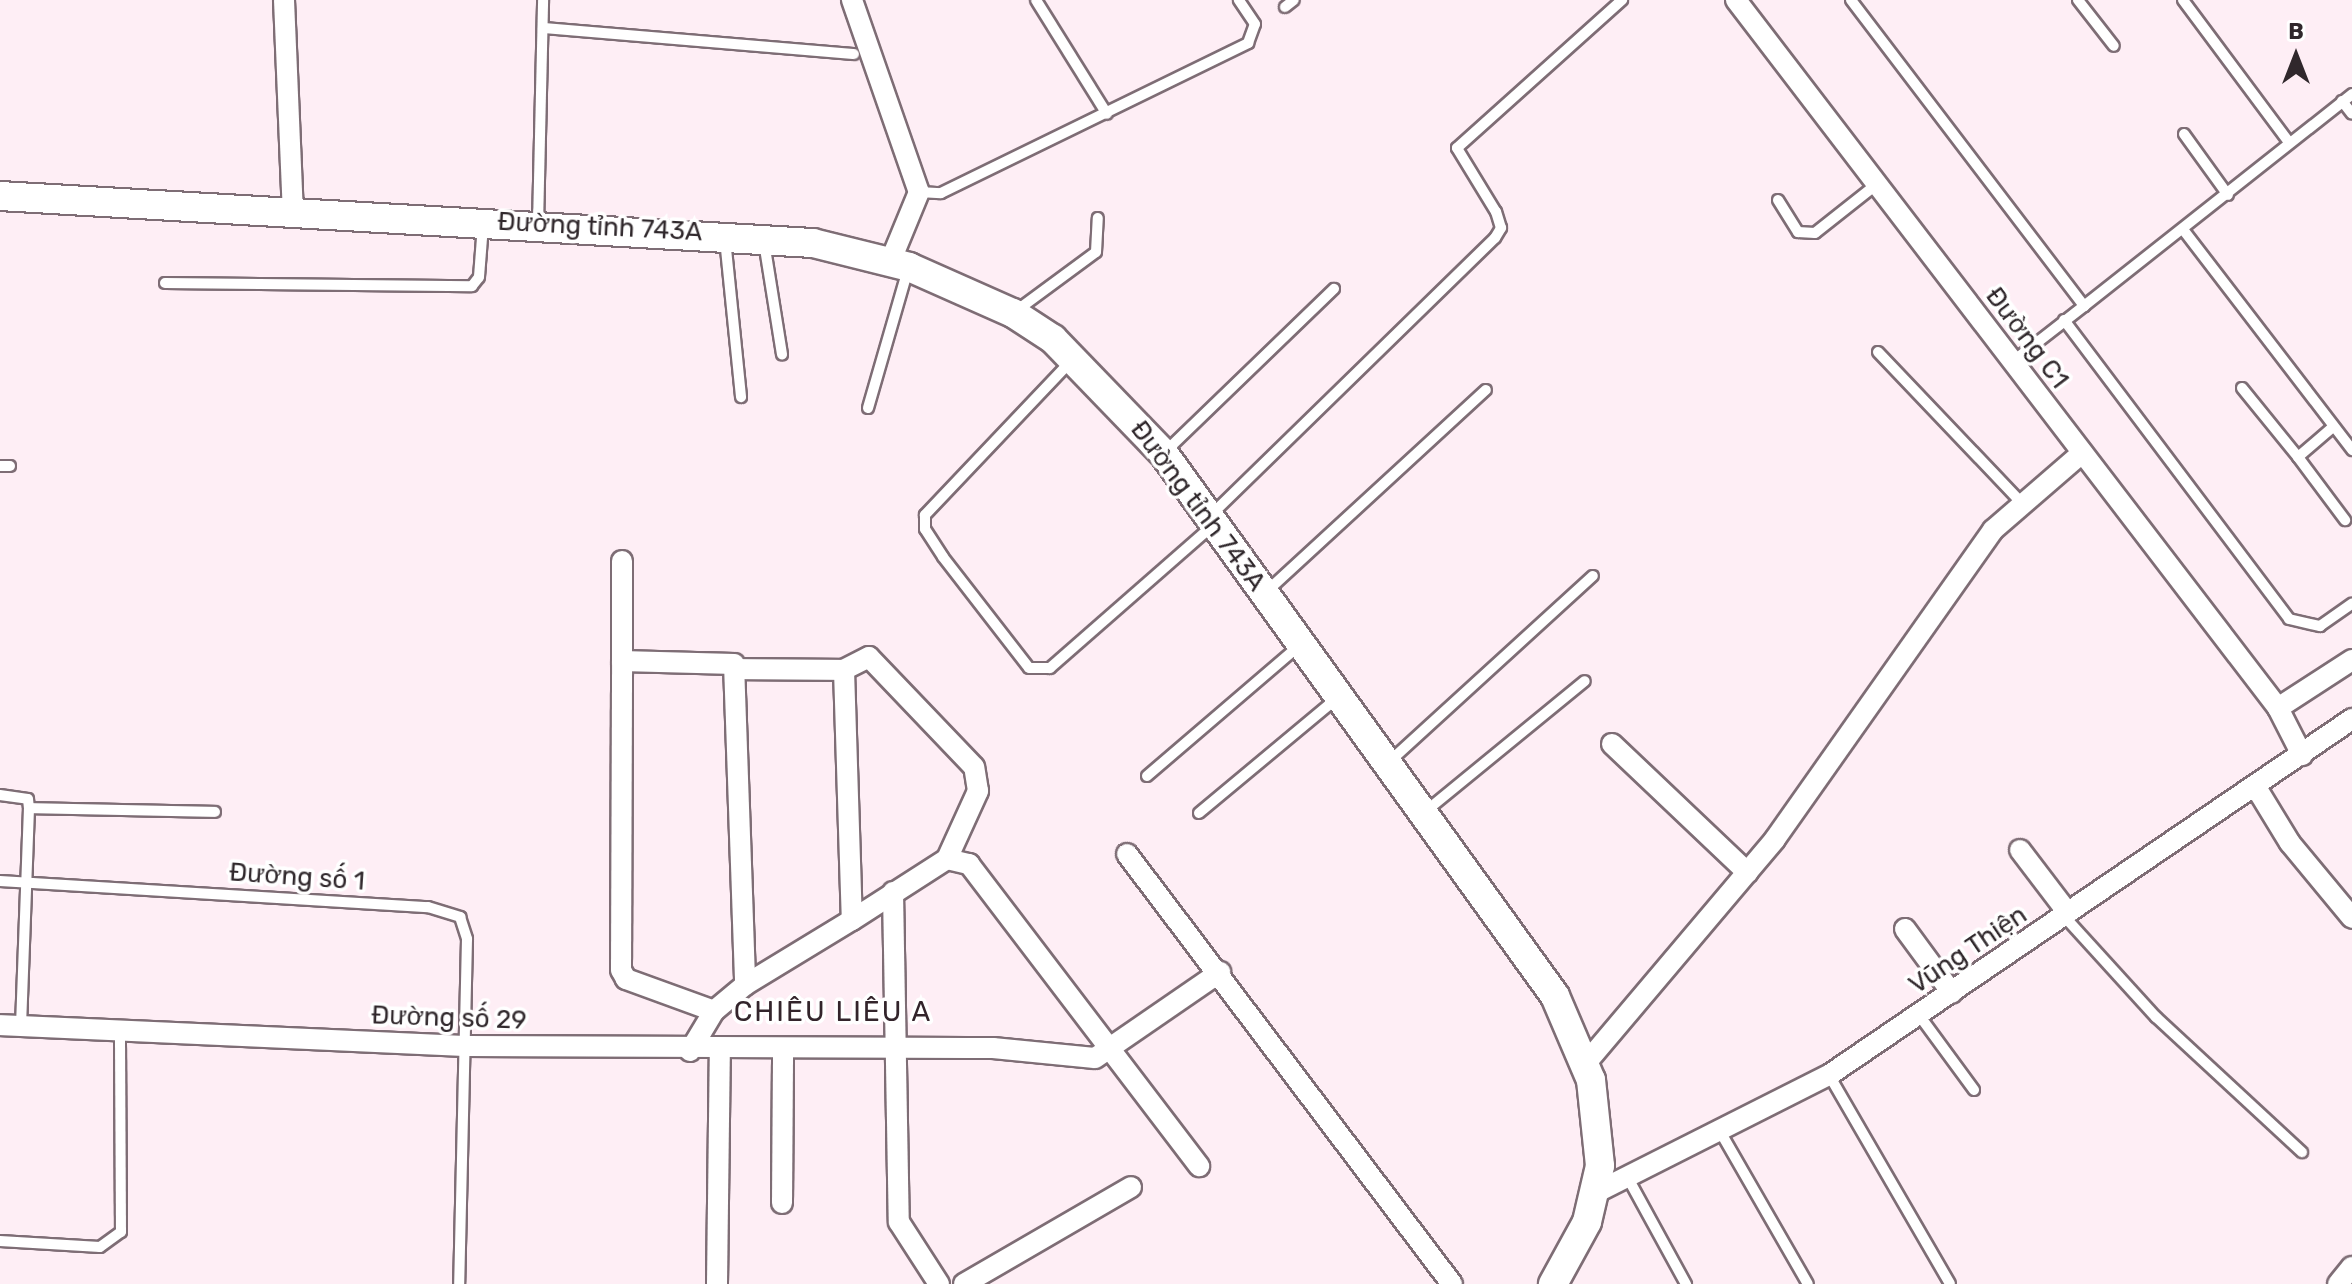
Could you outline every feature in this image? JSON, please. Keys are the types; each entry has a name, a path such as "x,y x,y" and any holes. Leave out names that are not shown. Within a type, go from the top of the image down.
{"main road":[{"name":"Đường tỉnh 743A","path":"0,196 763,237 900,264 1013,313 1075,358 1164,454 1337,698 1529,956 1586,1063 1599,1137 1595,1193 1553,1284"}],"street":[{"path":"284,0 293,211"},
{"path":"852,0 919,192 900,264"},
{"name":"Đường C1","path":"1736,0 2278,708 2302,755"},
{"path":"1586,1063 1748,873 2020,501 2082,453"},
{"path":"622,561 621,970 626,979 714,1011"},
{"path":"690,1051 714,1011 745,985 947,859 978,791 974,767 880,662 869,657 844,670 735,669"},
{"path":"2278,708 2352,660"},
{"path":"622,661 729,662 735,669 745,985"},
{"path":"844,670 852,920"},
{"name":"Vũng Thiện","path":"1595,1193 1629,1180 1829,1075 2257,789 2352,719"},
{"path":"1612,744 1748,873"},
{"path":"2257,789 2290,843 2352,918"},
{"path":"2020,850 2066,914"},
{"path":"1127,854 1220,972 1452,1284"},
{"path":"947,859 969,864 1199,1166"},
{"path":"893,892 899,1222 939,1284"},
{"path":"1905,929 1952,993"},
{"path":"896,1047 1095,1058 1113,1050 1220,972"},
{"name":"Đường số 29","path":"0,1025 120,1028 466,1046 690,1051 896,1047"},
{"path":"782,1203 783,1049"},
{"path":"717,1284 720,1050"},
{"path":"964,1284 1131,1187"},
{"path":"2338,1284 2352,1267"}],"lane":[{"path":"538,225 543,0"},
{"path":"1036,0 1107,114"},
{"path":"919,192 941,193 1248,43 1255,24 1239,0"},
{"path":"1075,358 925,515 925,529 943,557 1029,668 1050,668 1211,521 1495,238 1501,228 1496,212 1457,148 1622,0"},
{"path":"1851,0 2084,306"},
{"path":"2078,0 2114,46"},
{"path":"2183,0 2289,142"},
{"path":"543,28 854,54"},
{"path":"2012,362 2185,232 2289,142 2352,94"},
{"path":"2342,101 2352,114"},
{"path":"2184,134 2228,195"},
{"path":"1778,200 1798,232 1815,233 1878,183"},
{"path":"1013,313 1096,252 1098,218"},
{"path":"165,283 472,286 479,277 483,221"},
{"path":"2185,232 2352,450"},
{"path":"725,234 741,397"},
{"path":"763,237 782,355"},
{"path":"868,408 900,264"},
{"path":"1164,454 1334,289"},
{"path":"2064,320 2289,619 2320,626 2352,604"},
{"path":"1878,352 2020,501"},
{"path":"2242,388 2345,520"},
{"path":"1263,594 1486,390"},
{"path":"2298,457 2333,427"},
{"path":"1387,763 1593,576"},
{"path":"1147,776 1300,645"},
{"path":"1424,813 1585,681"},
{"path":"1199,813 1337,698"},
{"path":"0,795 28,804 215,812"},
{"path":"21,1026 28,804"},
{"name":"Đường số 1","path":"0,881 444,910 460,917 467,939 459,1284"},
{"path":"2066,914 2156,1017 2302,1152"},
{"path":"1919,1015 1974,1090"},
{"path":"0,1241 100,1247 121,1232 120,1028"},
{"path":"1829,1075 1950,1284"},
{"path":"1721,1133 1808,1284"},
{"path":"1629,1180 1686,1284"}],"district":[{"name":"CHIÊU LIÊU A","path":"833,1012"}]}
